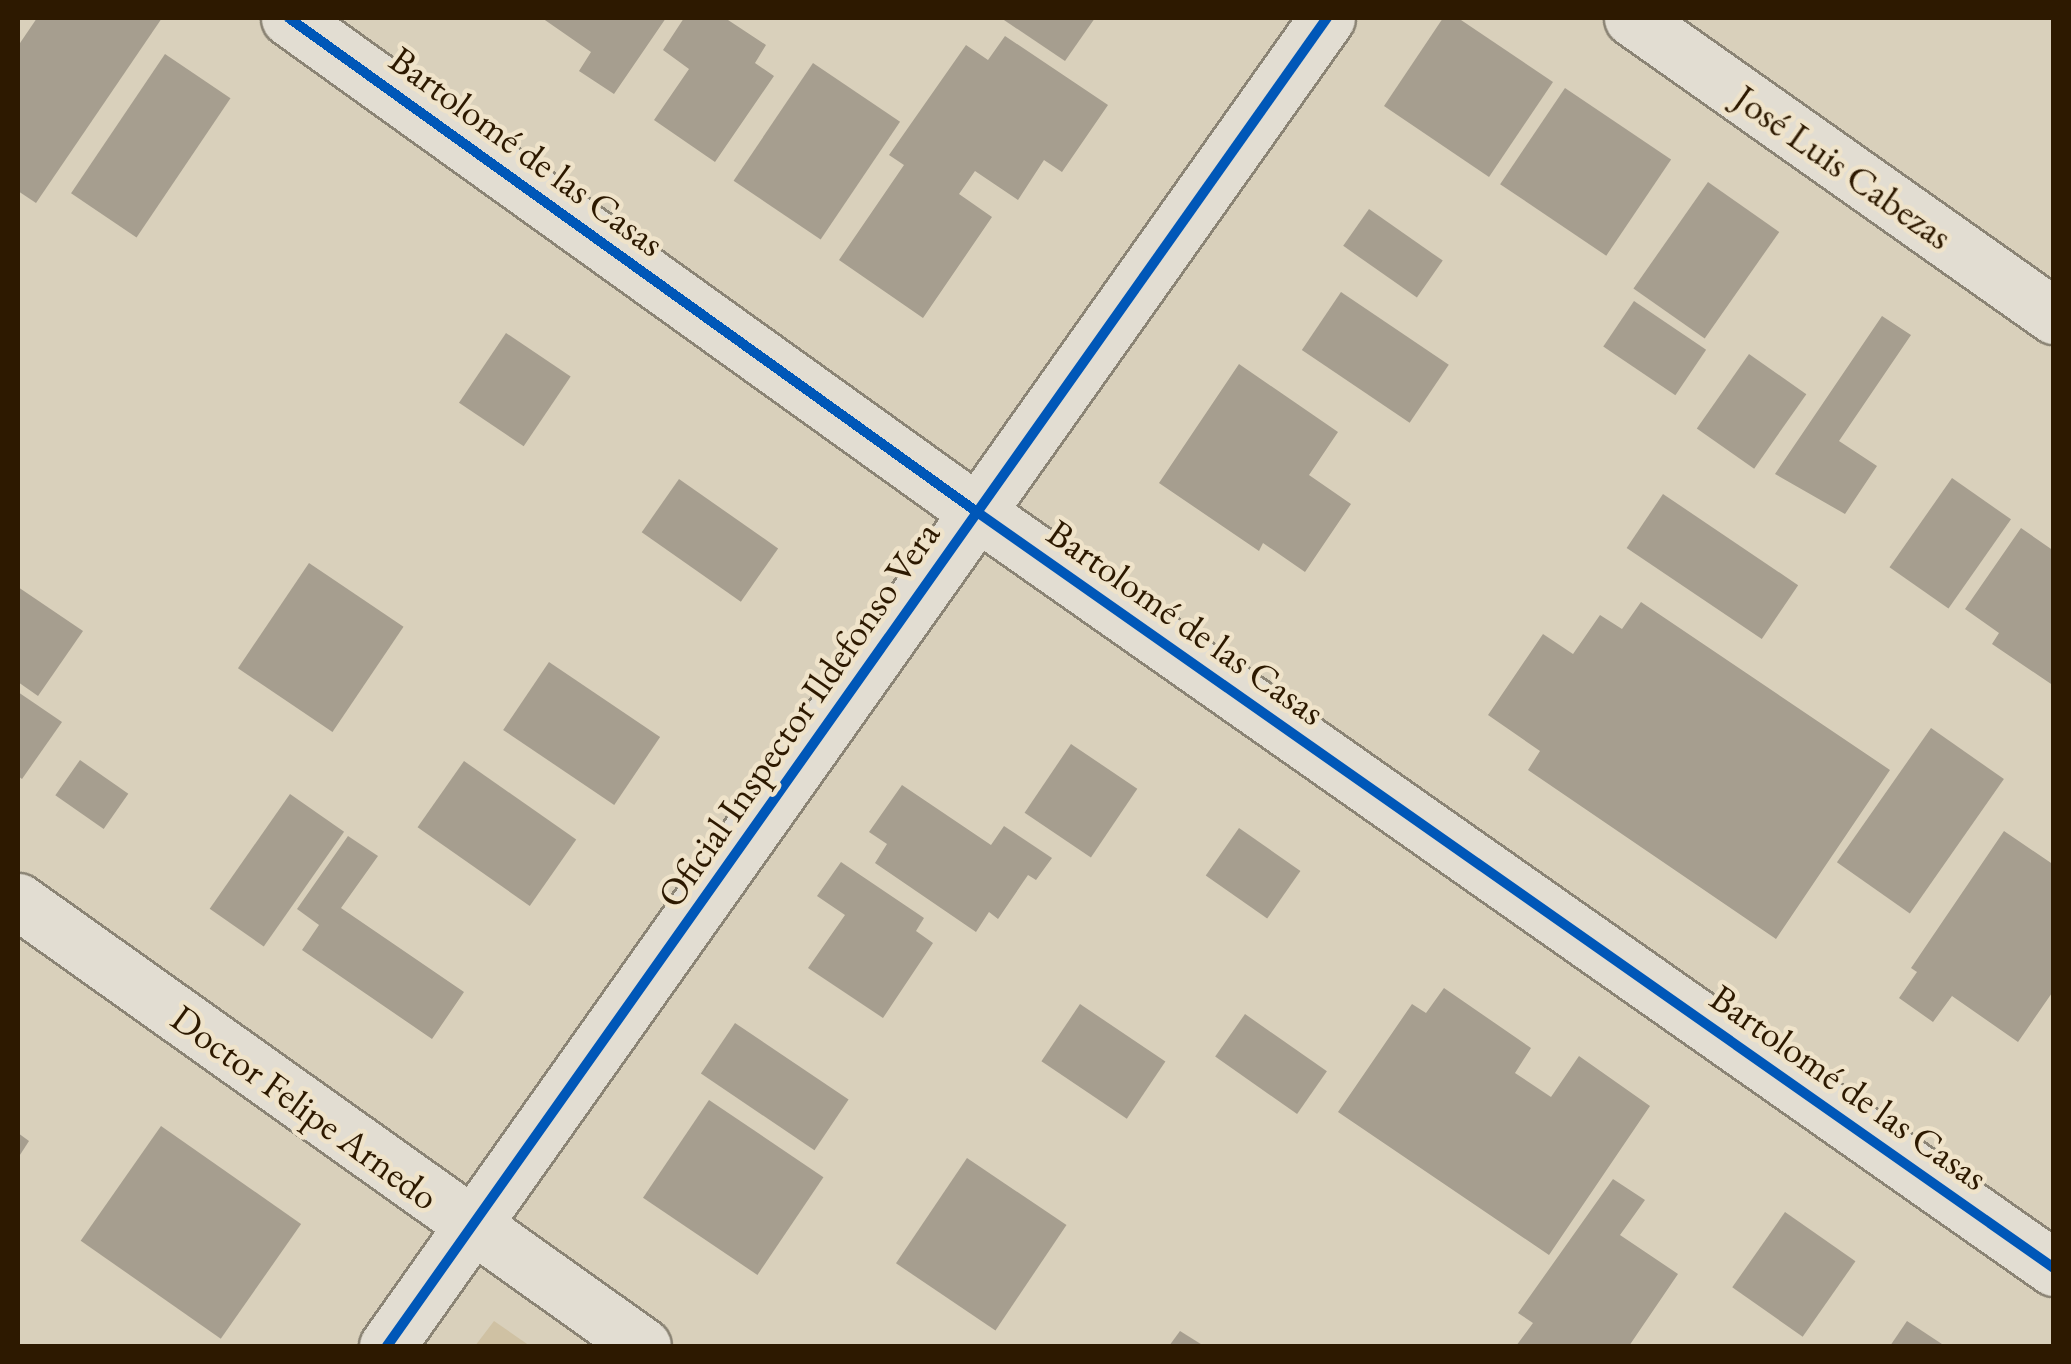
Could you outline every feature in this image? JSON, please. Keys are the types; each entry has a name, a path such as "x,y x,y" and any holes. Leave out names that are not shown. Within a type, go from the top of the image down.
{"street":[{"name":"Bartolomé de las Casas","path":"288,18 978,512 2054,1268"},
{"name":"Oficial Inspector Ildefonso Vera","path":"387,1346 1327,18"},
{"name":"José Luis Cabezas","path":"1632,18 2054,316"},
{"name":"Doctor Felipe Arnedo","path":"18,901 643,1346"}],"shaded area":[{"path":"494,1321 530,1346 475,1346"}],"building":[{"path":"37,18 162,18 36,203 18,191 18,46"},
{"path":"542,18 666,18 614,94 579,71 591,52"},
{"path":"684,18 725,18 766,45 755,63 774,76 715,162 654,120 689,69 663,50"},
{"path":"1001,18 1095,18 1065,61"},
{"path":"1443,18 1458,18 1553,82 1489,177 1384,106"},
{"path":"1005,36 1108,105 1062,172 1044,160 1018,200 975,171 959,194 992,217 923,318 839,260 904,165 889,155 966,45 988,60"},
{"path":"165,54 230,98 137,237 71,193"},
{"path":"813,63 900,122 821,239 734,181"},
{"path":"1565,88 1671,160 1606,256 1500,184"},
{"path":"1708,182 1779,232 1705,338 1633,288"},
{"path":"1369,209 1443,261 1417,297 1343,246"},
{"path":"1341,292 1449,365 1410,423 1302,350"},
{"path":"1634,301 1706,350 1675,395 1603,347"},
{"path":"1882,316 1911,335 1839,441 1877,466 1845,514 1775,474"},
{"path":"506,333 571,377 524,446 459,403"},
{"path":"1749,354 1806,394 1754,469 1697,429"},
{"path":"1239,364 1338,432 1309,475 1351,504 1305,572 1263,543 1259,551 1159,483"},
{"path":"1952,478 2011,519 1948,609 1889,567"},
{"path":"679,479 778,548 741,602 642,532"},
{"path":"1663,494 1798,585 1762,639 1627,548"},
{"path":"2021,528 2054,551 2054,686 1992,644 1999,633 1965,609"},
{"path":"309,563 404,627 332,732 238,668"},
{"path":"18,587 83,631 38,696 18,682"},
{"path":"1641,602 1890,770 1776,939 1528,770 1540,751 1488,715 1543,634 1573,654 1600,615 1622,629"},
{"path":"549,662 660,737 614,805 503,730"},
{"path":"18,692 62,722 22,779 18,776"},
{"path":"1931,728 2004,779 1910,913 1837,862"},
{"path":"1071,744 1137,789 1091,858 1025,813"},
{"path":"80,760 128,794 104,829 55,795"},
{"path":"464,761 576,840 530,906 418,827"},
{"path":"902,785 991,845 1004,826 1052,858 1036,880 1028,875 998,919 989,912 976,932 875,863 887,844 869,832"},
{"path":"290,794 344,832 264,947 210,909"},
{"path":"1239,828 1300,871 1267,919 1206,876"},
{"path":"2004,831 2054,865 2054,990 2018,1042 1952,996 1933,1022 1899,998 1917,972 1911,968"},
{"path":"348,836 378,856 341,908 464,992 432,1039 302,950 319,925 297,909"},
{"path":"841,862 924,918 916,931 933,943 883,1018 808,968 845,915 817,896"},
{"path":"1444,988 1531,1048 1515,1073 1551,1097 1579,1056 1650,1106 1549,1255 1338,1112 1412,1004 1426,1013"},
{"path":"1080,1004 1165,1062 1127,1119 1041,1061"},
{"path":"1245,1014 1327,1071 1297,1114 1215,1057"},
{"path":"735,1023 849,1100 814,1150 701,1074"},
{"path":"709,1100 823,1177 757,1275 643,1198"},
{"path":"161,1126 301,1224 221,1339 81,1241"},
{"path":"18,1133 29,1141 18,1158"},
{"path":"967,1158 1066,1225 995,1330 896,1263"},
{"path":"1613,1179 1645,1200 1620,1235 1678,1274 1629,1346 1516,1346 1533,1323 1518,1313"},
{"path":"1785,1212 1855,1261 1803,1337 1732,1287"},
{"path":"1907,1321 1945,1346 1890,1346"},
{"path":"1180,1331 1204,1346 1169,1346"}],"cycle path":[{"path":"289,18 977,512 2054,1268"},
{"path":"387,1346 1327,18"}]}
